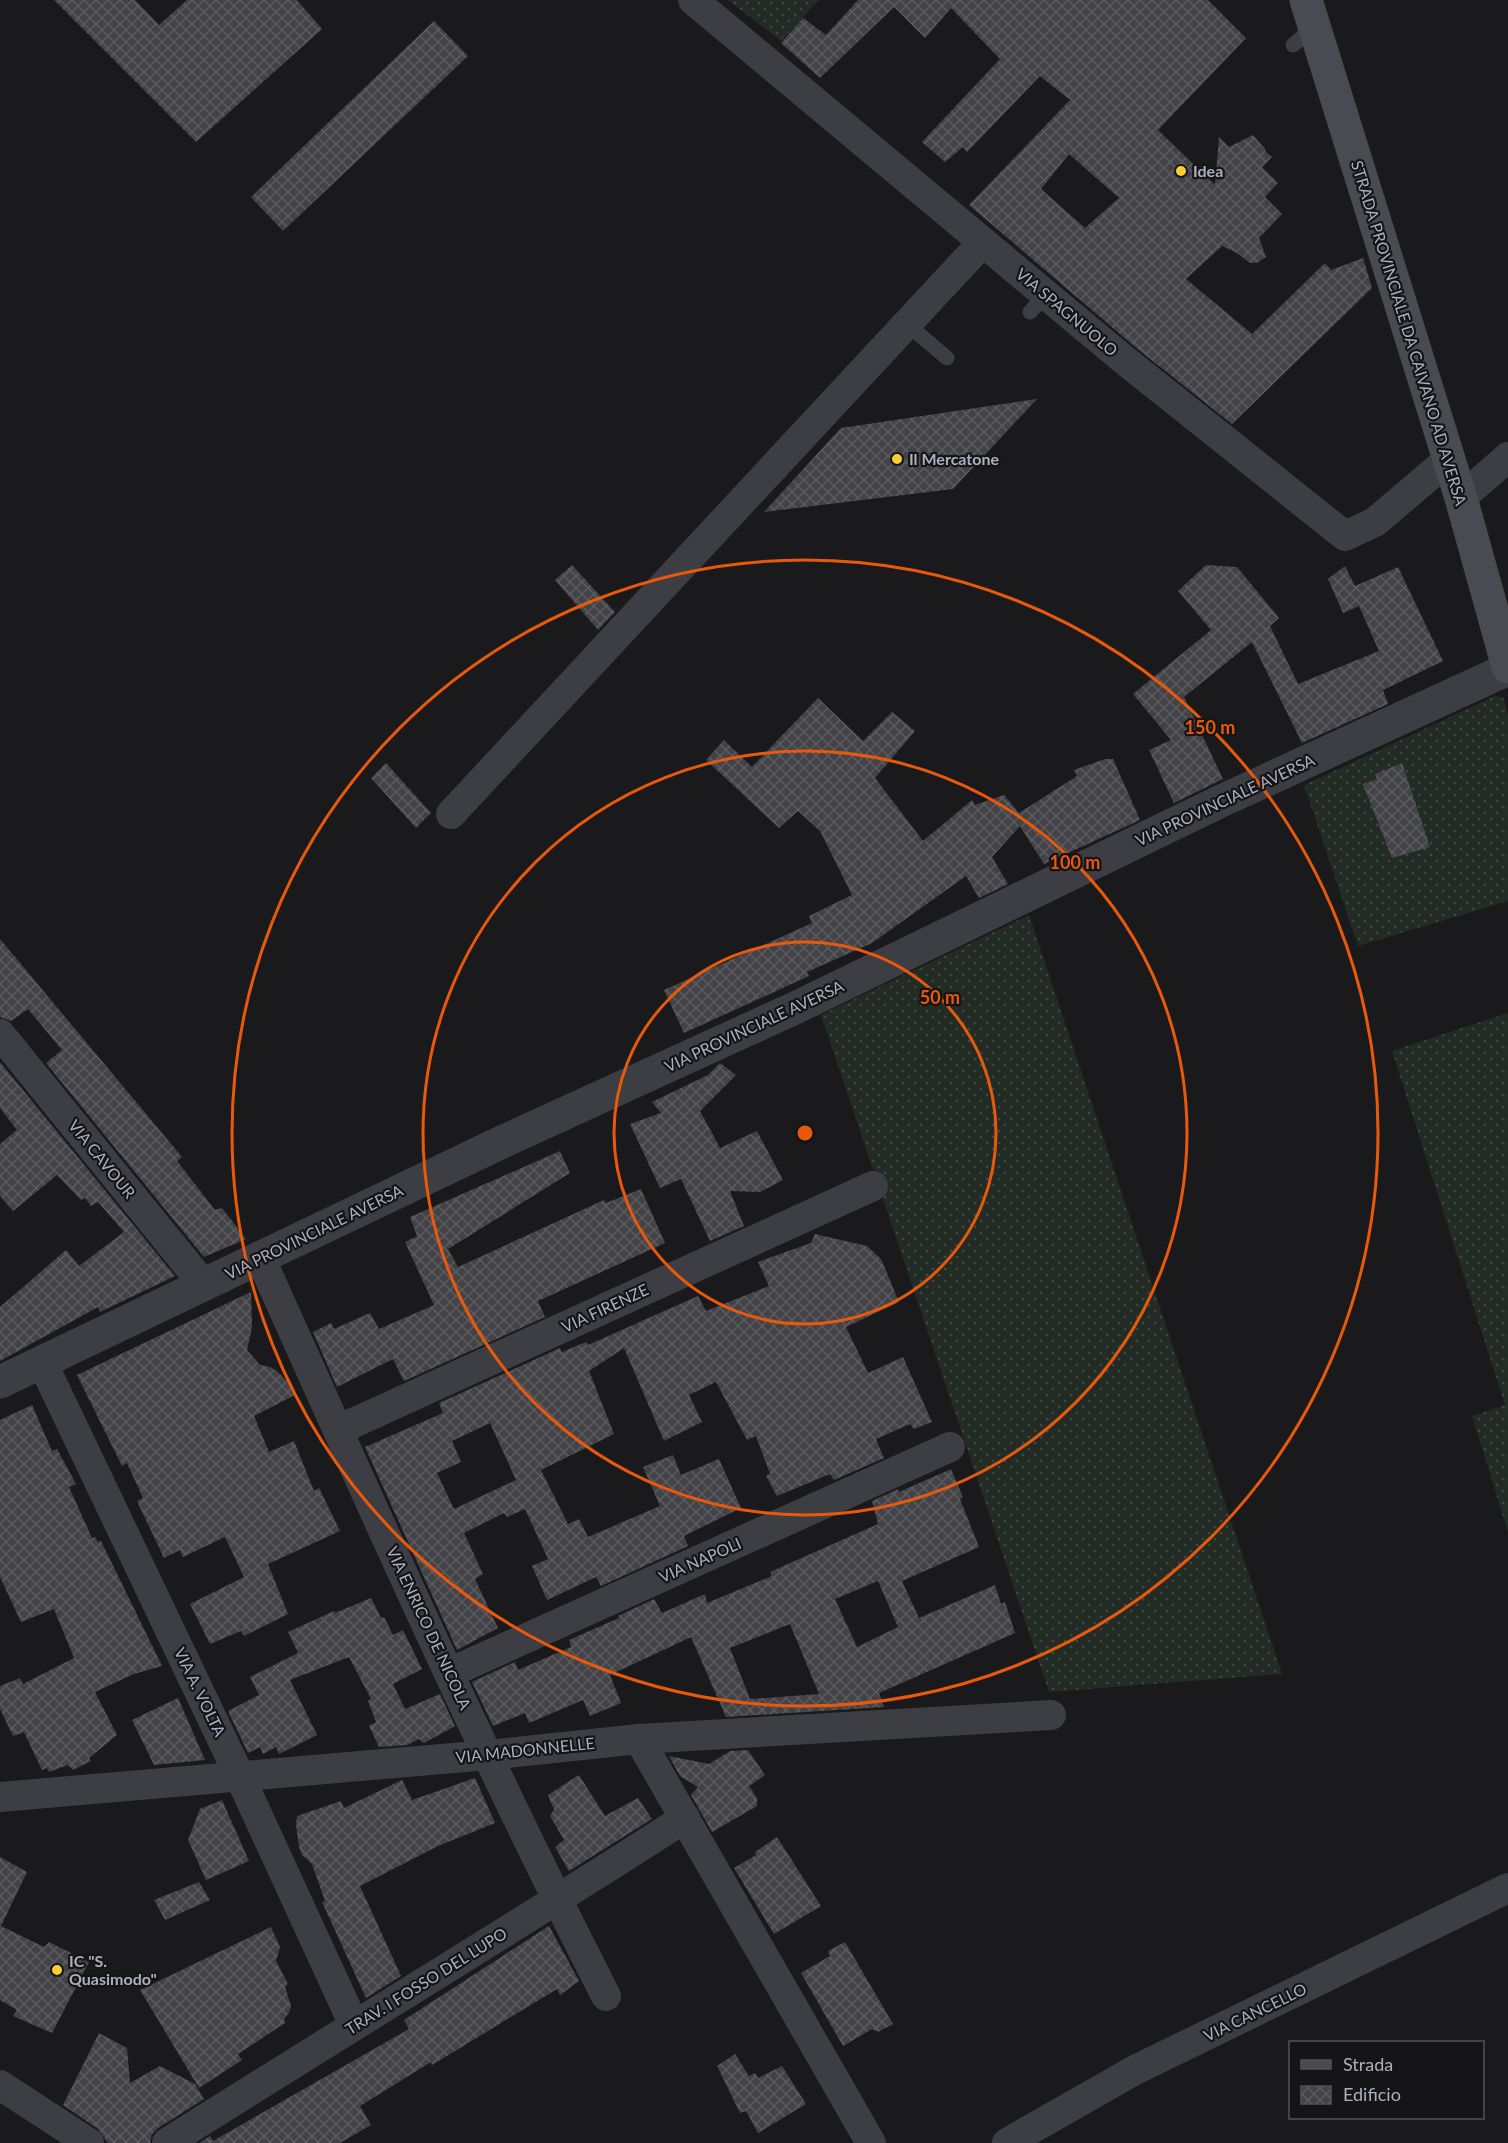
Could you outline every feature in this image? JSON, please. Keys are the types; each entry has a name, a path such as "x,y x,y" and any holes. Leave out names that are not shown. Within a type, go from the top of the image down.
{"main road":[{"name":"STRADA PROVINCIALE DA CAIVANO AD AVERSA","path":"1304,24 1449,460 1508,668"}],"street":[{"name":"VIA SPAGNUOLO","path":"693,0 983,242 1038,303 1123,359 1345,536 1375,522 1449,460"},
{"path":"452,814 983,242"},
{"path":"1461,498 1508,457"},
{"name":"VIA PROVINCIALE AVERSA","path":"0,1382 501,1142 795,1008 1219,802 1508,668"},
{"name":"VIA CAVOUR","path":"0,1034 204,1285"},
{"name":"VIA FIRENZE","path":"338,1430 873,1186"},
{"name":"VIA ENRICO DE NICOLA","path":"260,1257 449,1673 557,1900 606,1996"},
{"name":"VIA A. VOLTA","path":"42,1362 240,1777 354,2025"},
{"name":"VIA NAPOLI","path":"449,1673 950,1448"},
{"name":"VIA MADONNELLE","path":"0,1797 488,1755 639,1739 1051,1715"},
{"path":"639,1739 871,2143"},
{"name":"TRAV. I FOSSO DEL LUPO","path":"167,2143 685,1818"},
{"name":"VIA CANCELLO","path":"1007,2143 1136,2070 1508,1888"},
{"path":"0,2085 89,2143"}],"lane":[{"path":"907,324 947,358"}],"shaded area":[{"path":"728,0 819,0 781,41"},
{"path":"1495,696 1503,697 1508,715 1508,901 1358,946 1304,785"},
{"path":"1029,915 1282,1674 1049,1692 821,1015"},
{"path":"1508,1013 1508,1532 1472,1416 1505,1405 1392,1051"}],"building":[{"path":"54,0 135,0 159,25 187,0 297,0 322,29 196,142"},
{"path":"858,0 1208,0 1246,38 1158,130 1215,185 1219,137 1229,147 1253,135 1272,157 1262,167 1278,183 1265,197 1282,214 1259,238 1266,257 1257,263 1250,263 1237,253 1222,246 1186,279 1252,334 1325,263 1331,270 1363,258 1372,288 1232,424 1134,346 969,205 1070,100 1040,76 967,152 963,147 945,162 922,142 1000,59 951,8 925,38 894,7 820,78 781,43 803,18 826,35","holes":["1069,154 1119,198 1085,228 1041,189"]},
{"path":"434,21 468,56 283,231 251,197"},
{"name":"Il Mercatone","path":"1037,399 953,489 764,512 841,428"},
{"path":"572,565 615,612 598,630 555,580"},
{"path":"1206,565 1237,567 1279,618 1270,626 1298,684 1379,651 1359,606 1343,613 1328,579 1345,566 1355,586 1398,567 1443,661 1383,690 1388,704 1302,743 1252,642 1184,697 1223,779 1174,803 1149,750 1171,740 1133,694 1211,630 1178,591"},
{"path":"818,698 863,741 892,712 915,731 875,778 923,841 972,800 975,805 1004,795 1019,813 1077,776 1074,770 1105,759 1113,759 1140,820 1044,864 1020,826 992,857 1008,884 979,898 966,876 872,943 807,972 809,976 684,1033 664,990 812,923 809,916 852,895 820,831 798,811 779,828 706,760 724,740 752,767"},
{"path":"386,763 431,813 416,828 371,778"},
{"path":"1402,763 1430,847 1392,858 1363,784 1377,779 1375,774"},
{"path":"0,939 182,1157 177,1161 215,1210 222,1208 246,1239 204,1257 46,1063 62,1050 28,1009 11,1021 0,1017"},
{"path":"0,1062 175,1276 100,1312 98,1307 0,1361 0,1307 66,1250 79,1266 124,1232 98,1202 91,1206 85,1198 81,1200 57,1175 13,1211 0,1196 0,1144 17,1130 0,1108"},
{"path":"720,1063 736,1075 700,1111 720,1148 757,1131 783,1180 760,1192 730,1191 744,1226 710,1241 681,1179 660,1188 630,1124 661,1113 652,1102 708,1075"},
{"path":"560,1151 570,1173 448,1249 458,1267 604,1200 606,1203 641,1189 665,1243 538,1301 545,1317 404,1381 393,1359 337,1387 313,1332 331,1323 334,1329 370,1313 379,1329 434,1305 405,1242 417,1236 410,1217"},
{"path":"815,1234 867,1246 881,1259 899,1302 846,1327 868,1373 903,1357 932,1422 914,1429 910,1424 876,1439 884,1458 834,1480 830,1474 777,1496 766,1476 770,1474 756,1436 747,1440 716,1382 689,1395 702,1422 664,1441 624,1348 589,1371 614,1434 541,1470 568,1524 579,1519 588,1537 660,1506 643,1467 673,1455 681,1475 719,1459 741,1508 684,1536 688,1546 601,1586 596,1577 547,1600 532,1566 548,1559 525,1509 507,1517 504,1513 464,1533 483,1574 475,1579 498,1628 457,1650 365,1447 443,1413 439,1403 560,1348 562,1352 586,1342 588,1345 698,1296 706,1311 769,1286 758,1262 811,1243","holes":["490,1423 516,1480 454,1509 437,1473 461,1462 452,1441"]},
{"path":"251,1292 252,1327 247,1350 260,1365 277,1371 289,1383 295,1395 254,1416 269,1452 294,1441 314,1491 319,1488 340,1531 268,1564 288,1614 244,1636 241,1631 210,1644 190,1604 244,1577 225,1537 183,1557 180,1550 164,1558 137,1501 143,1498 127,1463 122,1466 77,1375"},
{"path":"32,1405 52,1451 57,1449 76,1484 69,1487 92,1538 95,1537 98,1542 101,1541 162,1666 134,1674 95,1692 117,1735 89,1758 91,1761 73,1770 68,1765 49,1772 47,1768 42,1770 24,1732 13,1736 0,1709 0,1686 20,1678 23,1684 74,1658 54,1609 21,1622 0,1577 0,1420"},
{"path":"951,1469 963,1497 960,1499 979,1547 902,1581 919,1618 995,1585 1001,1604 1005,1602 1015,1633 879,1693 884,1707 726,1717 691,1637 610,1675 621,1703 590,1716 583,1700 529,1723 525,1713 493,1726 472,1682 515,1662 518,1670 571,1647 569,1640 619,1618 618,1616 654,1599 662,1613 705,1594 707,1603 772,1576 770,1572 878,1524 872,1501 898,1489 899,1492","holes":["878,1581 898,1627 857,1647 835,1599","790,1624 819,1694 750,1699 730,1648"]},
{"path":"371,1598 393,1635 403,1630 422,1669 393,1684 405,1709 440,1694 455,1726 424,1743 419,1739 407,1745 379,1747 369,1726 376,1722 368,1701 371,1699 349,1657 290,1680 317,1735 279,1754 276,1747 263,1754 260,1747 248,1753 228,1711 259,1695 250,1677 298,1653 288,1632 334,1611 335,1613"},
{"path":"178,1698 205,1760 154,1765 132,1720"},
{"path":"748,1750 765,1775 749,1786 757,1798 757,1806 712,1832 691,1795 698,1787 680,1776 669,1756 709,1764 730,1751"},
{"path":"579,1775 605,1816 638,1798 652,1819 569,1871 555,1847 564,1840 550,1816 554,1810 548,1795"},
{"path":"475,1778 495,1823 438,1846 360,1886 401,1976 366,1998 322,1902 325,1901 312,1864 302,1855 296,1825 297,1816 341,1801 344,1808 402,1780 412,1800"},
{"path":"222,1800 249,1861 206,1880 188,1840 200,1809"},
{"path":"777,1837 821,1906 774,1934 734,1868 756,1855 755,1852"},
{"path":"0,1857 27,1872 1,1926 44,1947 49,1942 89,1962 52,2033 13,2016 17,2010 0,2000"},
{"path":"199,1882 210,1900 165,1920 154,1900"},
{"path":"549,1926 579,1981 560,1995 557,1989 360,2106 371,2125 340,2143 199,2143 210,2136 213,2141 409,2029 404,2020"},
{"path":"271,1927 280,1947 276,1961 288,1984 285,1987 291,2006 284,2019 285,2023 238,2054 242,2060 199,2088 140,1990"},
{"path":"845,1942 893,2024 878,2032 872,2029 843,2046 801,1973 830,1956 828,1951"},
{"path":"99,2033 127,2048 130,2083 160,2066 195,2084 204,2099 158,2128 152,2134 150,2143 108,2143 98,2129 63,2105"},
{"path":"735,2054 749,2076 755,2073 758,2078 782,2066 806,2104 758,2133 746,2111 740,2113 717,2066"}],"place":[{"name":"Idea","path":"1181,171"},
{"name":"Il Mercatone","path":"897,459"},
{"name":"IC \"S. Quasimodo\"","path":"57,1970"}]}
